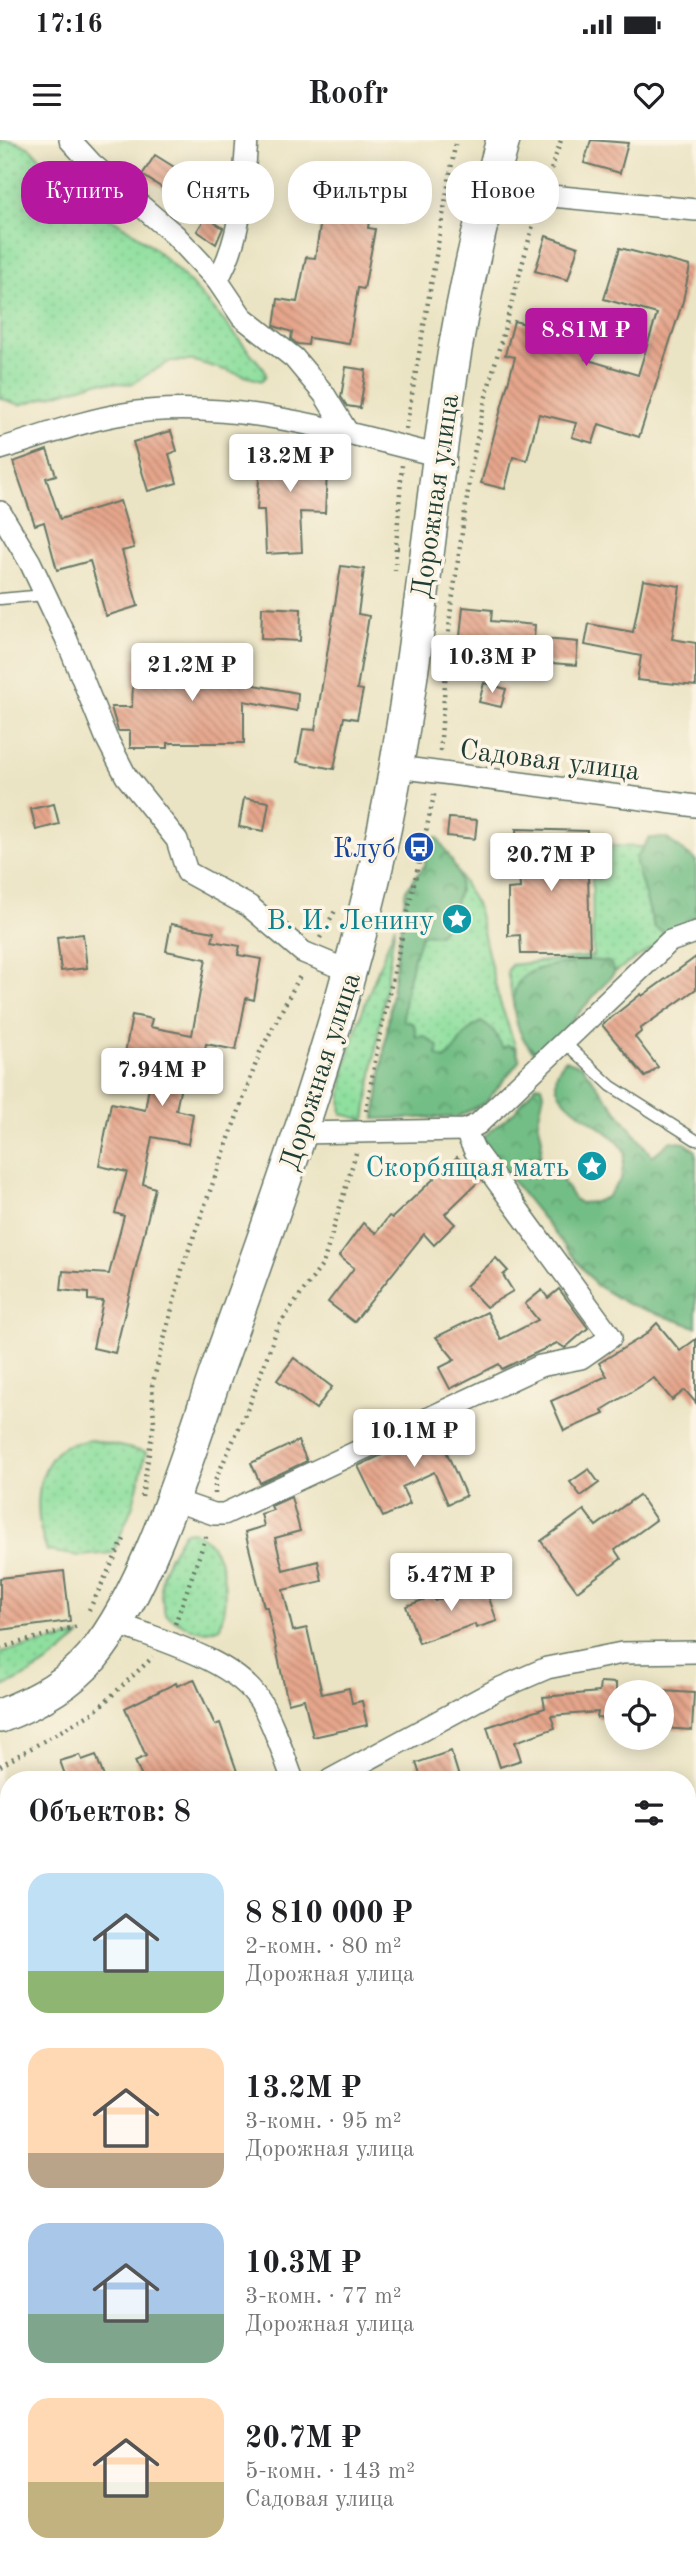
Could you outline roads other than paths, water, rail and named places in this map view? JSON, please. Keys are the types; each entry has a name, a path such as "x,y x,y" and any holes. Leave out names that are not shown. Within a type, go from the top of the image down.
{"main road":[{"name":"Дорожная улица","path":"497,161 503,140"},
{"name":"Дорожная улица","path":"0,1716 61,1685 92,1657 116,1623 155,1503 299,1133 351,972 363,931 397,767 463,304 481,224"}],"street":[{"path":"70,140 92,164 175,235 217,280 242,317 295,358 324,394 348,433"},
{"path":"217,280 229,259 241,207 247,140"},
{"path":"559,197 696,210"},
{"path":"0,449 89,421 157,410 232,412 348,433 440,456"},
{"path":"0,512 45,595 106,737 126,776 177,840 187,872 249,906 311,956 351,972"},
{"name":"Садовая улица","path":"397,767 696,806"},
{"path":"299,1133 465,1130 478,1124 670,941 696,932"},
{"path":"155,1503 224,1514 540,1366 581,1358 611,1337 475,1151 465,1130"},
{"path":"116,1623 216,1664 237,1676 260,1700 289,1771"},
{"path":"347,1771 496,1690 547,1668 622,1653 696,1652"}],"lane":[{"path":"0,599 45,595"},
{"path":"565,1043 611,1086 696,1140"}],"place":[{"name":"Клуб","path":"419,847"},
{"name":"В. И. Ленину","path":"457,919"},
{"name":"Скорбящая мать","path":"592,1166"}]}
